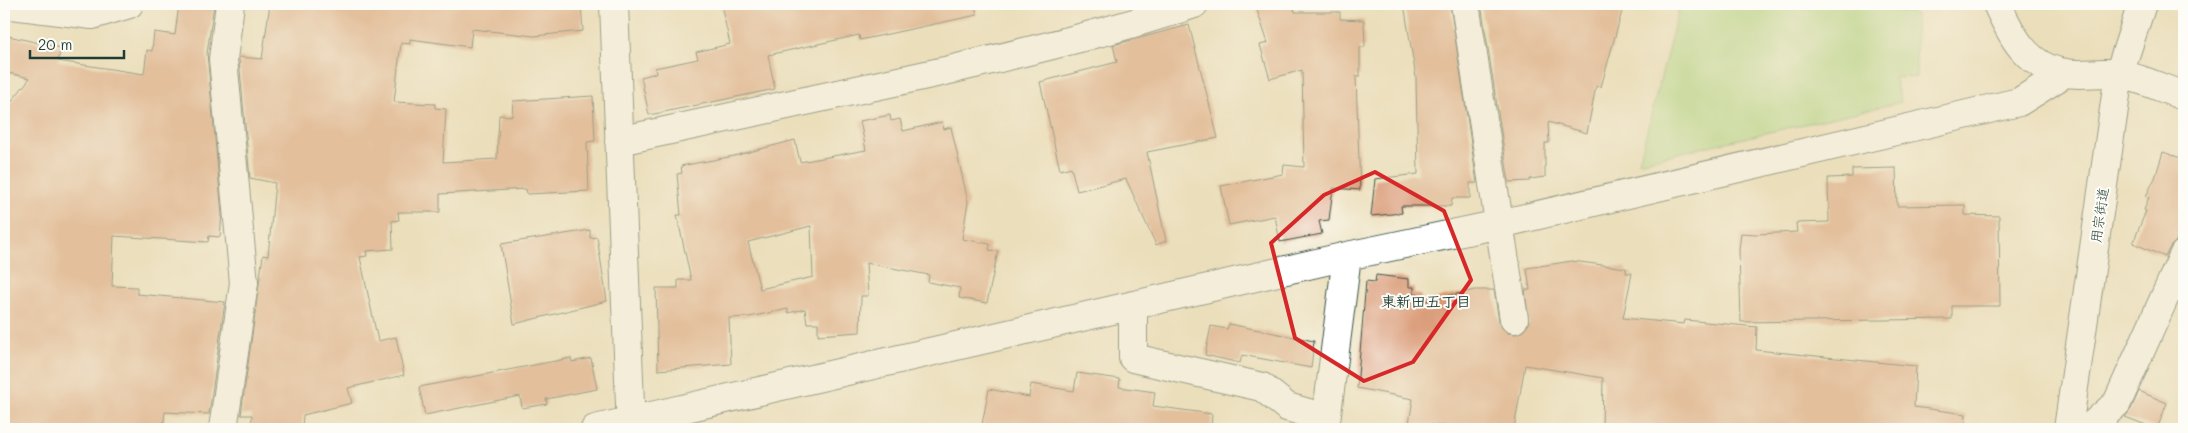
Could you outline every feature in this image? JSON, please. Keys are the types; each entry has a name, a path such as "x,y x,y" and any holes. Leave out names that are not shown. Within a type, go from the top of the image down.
{"street":[{"path":"4,4 92,15 129,4"},
{"path":"223,429 244,283 223,59 230,4"},
{"path":"614,4 630,425"},
{"path":"619,140 823,99 1059,44 1194,4"},
{"path":"1465,4 1514,319"},
{"path":"1997,4 2014,40 2028,55 2041,64 2065,73 2119,74 2184,96"},
{"name":"用宗街道","path":"2068,429 2119,74 2142,4"},
{"path":"595,429 630,425 1133,305 1347,256 1500,224 2019,102 2065,73"},
{"path":"2088,429 2117,403 2184,254"},
{"path":"1133,305 1133,358 1262,387 1287,407 1326,424 1347,256"}],"highlighted area":[{"path":"1375,172 1444,211 1471,280 1413,362 1364,381 1295,338 1271,243 1324,195"}],"green space":[{"path":"1680,4 1879,4 1880,8 1916,14 1916,77 1894,78 1901,102 1639,162"}],"building":[{"path":"179,4 214,4 207,53 222,214 220,237 209,236 208,242 114,236 112,286 137,287 137,294 225,302 209,414 165,412 163,429 4,429 4,111 30,78 4,72 4,35 61,48 58,61 144,74 147,50 152,51 154,32 175,35"},
{"path":"270,4 581,4 583,31 534,36 472,29 470,47 410,39 410,44 401,43 394,102 435,104 435,108 446,109 443,162 497,159 499,115 512,116 513,101 593,96 595,141 587,142 589,191 527,194 526,189 440,194 440,212 398,212 399,220 392,221 393,249 366,251 367,256 360,257 378,341 396,337 404,375 348,388 352,403 303,415 302,429 251,429 252,415 241,415 263,255 268,256 275,183 250,178 239,57 262,59"},
{"path":"721,4 975,4 977,15 860,40 859,35 768,55 775,89 649,115 641,77 656,73 655,68 698,59 696,52 730,44"},
{"path":"1255,4 1293,4 1295,12 1340,12 1340,19 1364,20 1365,47 1360,47 1360,76 1356,76 1360,190 1333,188 1329,220 1319,221 1322,234 1280,242 1275,216 1229,225 1221,186 1283,174 1284,165 1304,167 1302,70 1270,79 1260,45 1268,43"},
{"path":"1404,4 1450,4 1477,183 1470,183 1470,198 1452,198 1451,206 1401,206 1402,213 1371,216 1375,179 1418,174 1416,78"},
{"path":"1481,4 1541,4 1541,9 1624,4 1601,87 1596,86 1587,133 1548,122 1549,143 1545,143 1545,177 1530,179 1530,181 1509,182"},
{"path":"1189,25 1218,138 1147,152 1166,241 1156,245 1126,179 1077,191 1071,167 1060,170 1040,82 1117,62 1113,45"},
{"path":"890,115 891,121 900,119 903,131 942,122 944,129 951,127 968,202 962,239 990,244 989,250 998,251 987,303 959,298 960,288 928,282 929,275 866,263 868,296 861,296 860,332 818,335 818,323 807,323 805,309 788,313 788,309 749,317 729,318 731,364 658,370 656,288 678,288 678,280 691,280 677,215 681,215 677,174 682,173 681,166 734,156 795,140 800,162 866,150 860,121","holes":["811,226 813,277 760,289 748,242"]},
{"path":"2163,152 2184,159 2184,222 2176,241 2170,247 2165,257 2133,243 2146,211 2144,210 2149,197 2146,196 2155,178"},
{"path":"1896,168 1897,206 1965,205 1965,215 1999,216 2000,306 1952,306 1952,319 1741,322 1739,250 1741,233 1797,232 1796,223 1829,222 1828,178 1852,177 1852,169"},
{"path":"590,230 590,238 597,237 607,301 514,324 501,244"},
{"path":"1572,261 1626,268 1626,273 1632,273 1623,318 1684,324 1685,320 1757,327 1756,350 1916,366 1914,407 1966,414 1965,429 1602,429 1603,378 1525,365 1514,429 1445,429 1446,426 1409,423 1413,399 1357,388 1366,281 1375,282 1376,275 1409,279 1409,287 1414,287 1414,294 1421,295 1421,302 1475,290 1494,290 1502,328 1508,333 1516,334 1523,331 1529,324 1525,290 1530,290 1527,268"},
{"path":"1229,324 1314,341 1311,368 1242,355 1240,363 1205,355 1211,326 1227,329"},
{"path":"571,358 572,362 591,358 597,389 546,399 547,404 522,408 520,396 425,415 419,387"},
{"path":"1077,373 1120,379 1119,387 1155,392 1153,406 1212,414 1211,429 981,429 989,389 1029,397 1031,384 1074,391"},
{"path":"2139,391 2167,403 2157,429 2125,417"}],"district":[{"name":"東新田五丁目","path":"1426,301"}]}
